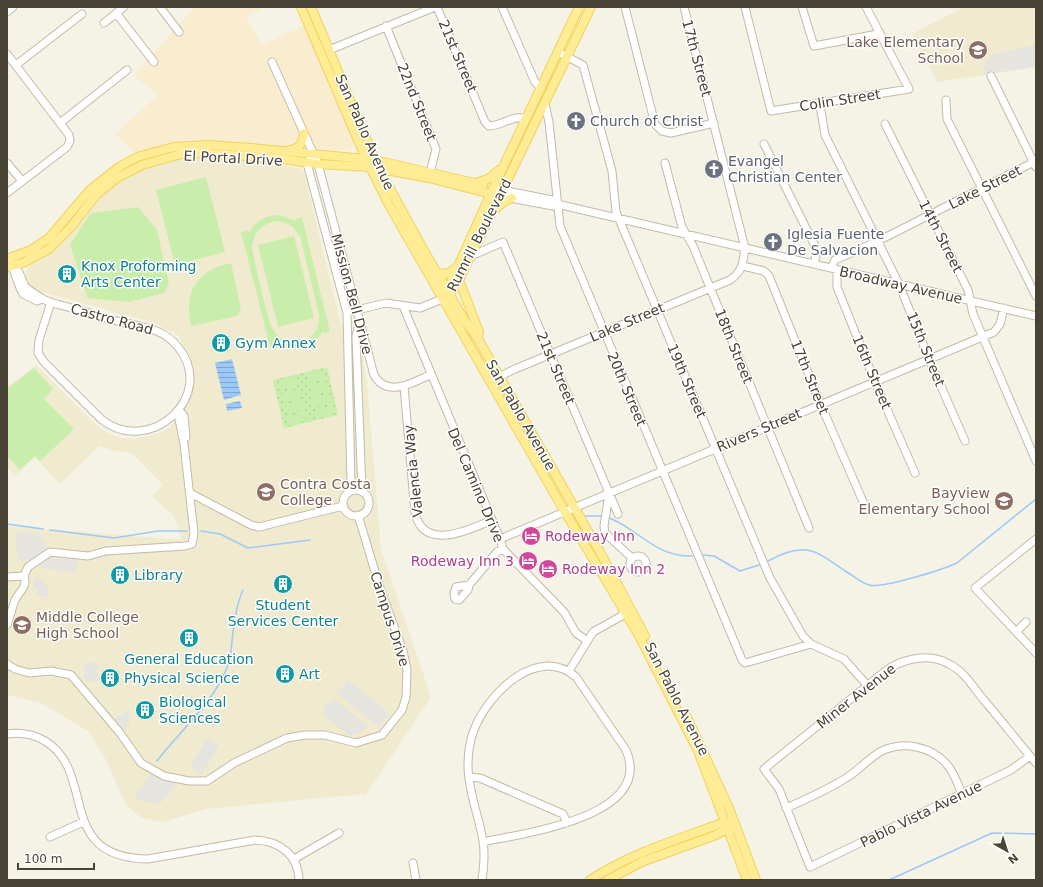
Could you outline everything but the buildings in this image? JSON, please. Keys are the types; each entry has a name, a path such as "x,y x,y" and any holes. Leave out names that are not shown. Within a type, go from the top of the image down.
{"main road":[{"name":"San Pablo Avenue","path":"302,7 370,168 385,187 478,339 633,611 694,730 735,823 756,880"},
{"name":"San Pablo Avenue","path":"311,7 410,244 565,512 627,613 689,732 747,880"},
{"name":"Rumrill Boulevard","path":"449,293 457,266 579,7"},
{"name":"Rumrill Boulevard","path":"442,299 460,280 591,7"},
{"path":"312,33 321,38 324,47 329,50"},
{"path":"325,63 331,65 339,83 344,85"},
{"path":"540,87 544,93 538,107 540,114"},
{"path":"288,151 297,148 302,143 304,132"},
{"path":"348,156 357,150 359,141"},
{"name":"El Portal Drive","path":"11,264 49,238 89,191 109,174 137,157 174,147 189,145 288,151 348,156 375,160"},
{"name":"El Portal Drive","path":"11,264 37,256 57,242 96,195 117,178 134,168 157,159 181,154 202,153 274,158 307,163 350,165 379,169"},
{"name":"Broadway Avenue","path":"375,160 492,190"},
{"path":"350,165 367,174 385,187 390,177 398,172"},
{"path":"474,183 488,179 504,165"},
{"name":"Broadway Avenue","path":"379,169 430,175 474,183 501,193"},
{"path":"491,213 501,203 512,198"},
{"path":"437,273 447,274 457,266"},
{"path":"460,280 479,332 478,339"},
{"path":"608,880 644,861 735,823"},
{"path":"590,880 618,863 640,854 727,826"}],"street":[{"path":"7,12 13,7"},
{"path":"104,23 124,7"},
{"path":"160,7 179,32"},
{"path":"329,50 436,7"},
{"name":"21st Street","path":"436,7 485,122 489,126 518,117 526,119"},
{"path":"502,7 535,82 540,87"},
{"path":"625,7 655,124 662,131 671,133 714,123"},
{"name":"17th Street","path":"684,7 745,248"},
{"name":"Colin Street","path":"745,7 771,111 820,105 908,89 878,34"},
{"path":"802,7 814,46 878,34 866,7"},
{"path":"116,13 154,62"},
{"path":"16,65 82,14"},
{"name":"22nd Street","path":"386,26 436,149 430,175"},
{"name":"19th Street","path":"558,52 579,62 585,70 612,170 616,212 770,578 803,636 811,644 844,659 867,685"},
{"path":"7,54 69,135 70,141 67,147 7,193"},
{"name":"Mission Bell Drive","path":"272,62 318,164 359,322 376,378 382,384 389,387 404,386 430,375"},
{"path":"60,123 128,70"},
{"path":"991,76 1035,164"},
{"path":"946,100 947,119 1036,296"},
{"name":"20th Street","path":"545,104 549,122 556,204 560,226 603,332 745,663 811,644"},
{"name":"15th Street","path":"820,105 825,135 900,284 929,359 965,441"},
{"name":"14th Street","path":"885,124 968,290 973,314 1036,461"},
{"path":"764,144 815,246 816,251 814,264"},
{"path":"307,163 312,153"},
{"path":"7,163 22,182"},
{"name":"Mission Bell Drive","path":"307,163 347,313"},
{"name":"18th Street","path":"665,163 682,227 688,235 711,288 809,528"},
{"name":"Lake Street","path":"834,269 833,262 842,257 878,241 982,188 1035,164"},
{"name":"Broadway Avenue","path":"501,193 512,198 553,206 556,204"},
{"name":"Broadway Avenue","path":"501,193 552,200 556,204 620,220 1036,316"},
{"name":"21st Street","path":"471,256 503,242 618,514"},
{"path":"743,266 745,248"},
{"name":"Castro Road","path":"11,264 16,280 23,294 37,301 43,299 121,322 146,327 167,336 178,346 184,355 190,378 188,390 179,410"},
{"name":"17th Street","path":"743,266 764,271 769,276 820,405 864,504"},
{"name":"Lake Street","path":"490,381 550,354 711,288 738,274 743,266"},
{"name":"16th Street","path":"834,269 837,287 875,382 915,473"},
{"path":"349,492 351,484 347,313 379,303 420,308 442,299"},
{"path":"51,302 39,340 38,352 44,362 101,419 107,424 121,429 138,431 160,426 179,410"},
{"name":"Del Camino Drive","path":"403,306 430,375 503,549 510,558 564,612 576,633 586,640"},
{"name":"Rivers Street","path":"500,539 994,332 1000,324 1004,308"},
{"path":"359,322 356,336 362,491 367,497 369,505 365,512 358,515 348,513 343,506 343,498 349,492 354,490 362,491"},
{"name":"Valencia Way","path":"404,386 415,513 418,523 430,533 446,536 466,531 492,520"},
{"path":"7,625 16,599 24,590 26,581 24,576 28,567 50,552 88,556 106,551 189,546 195,537 184,444 179,420 179,410"},
{"path":"190,492 251,525 259,527 343,506"},
{"path":"609,494 604,526 605,533 632,558"},
{"name":"Campus Drive","path":"7,664 16,669 29,673 51,671 71,675 120,733 137,758 164,776 189,781 207,781 234,763 287,738 305,735 325,735 356,743 382,735 402,710 406,697 407,670 403,651 380,588 358,515"},
{"path":"1036,539 975,588 1036,653"},
{"path":"469,585 497,552 503,549"},
{"path":"7,577 24,576"},
{"path":"569,670 586,640 593,632 627,613"},
{"path":"1016,632 1026,622"},
{"name":"Miner Avenue","path":"786,808 779,789 764,769 867,685 888,669 907,660 925,658 949,663 966,677 1036,763"},
{"path":"482,880 485,864 484,842 469,777 469,753 474,730 484,711 495,696 524,672 537,666 553,666 569,670 576,677 623,745 630,764 626,785 615,799 568,823 484,842"},
{"path":"7,734 16,733 38,737 53,746 63,757 72,775 83,822 90,833 105,848 121,855 136,859 159,857 255,840 266,841 276,844 288,853 294,860 299,872 299,880"},
{"path":"786,808 823,792 848,777 879,753 897,745 911,745 923,749 942,759 949,767 962,794"},
{"name":"Pablo Vista Avenue","path":"786,808 810,867 1011,770 1030,756"},
{"path":"469,777 480,778 563,814 568,823"},
{"path":"50,838 83,822"},
{"path":"294,860 339,833"},
{"path":"412,863 416,880"}],"shaded area":[{"path":"195,7 265,7 246,16 262,45 306,25 354,144 349,151 196,139 135,153 115,134 158,95 134,75"},
{"name":"Lake Elementary School","path":"964,7 1036,7 1036,67 937,82 912,34"},
{"path":"1036,45 1036,67 984,74 985,63 990,57 989,55"},
{"name":"Contra Costa College","path":"201,158 261,162 300,168 304,172 341,326 360,335 367,385 381,549 431,697 365,796 363,794 206,809 163,822 142,818 126,805 105,758 88,731 41,703 7,695 7,614 11,600 7,599 7,526 182,540 174,516 152,496 163,485 132,453 115,451 99,446 60,484 35,457 15,476 7,466 7,387 36,365 100,428 109,434 121,438 134,439 160,433 170,427 188,406 195,381 193,365 178,335 154,323 35,290 27,283 25,278 27,269 31,265 49,255 66,240 94,204 116,185 139,171 156,165 178,159"},
{"path":"37,532 55,559 74,559 79,564 73,573 42,568 37,557 31,560 18,560 15,533"},
{"path":"34,577 41,579 47,584 47,598 38,596 37,589 34,587"},
{"path":"84,663 97,663 97,681 85,681"},
{"path":"348,680 390,714 379,727 337,693"},
{"path":"335,699 368,726 365,730 355,735 354,734 351,737 322,714 326,710 323,708 327,702 331,704"},
{"path":"125,712 128,712 130,722 125,731 113,720"},
{"path":"207,738 219,745 202,774 190,767"},
{"path":"150,774 177,782 162,802 155,804 134,798"}],"green space":[{"path":"206,177 225,252 175,265 156,190"},
{"path":"138,207 157,230 169,284 164,293 129,302 88,298 70,245 89,215 93,213"},
{"path":"280,215 296,221 296,219 302,217 330,332 324,333 323,331 314,342 308,346 296,349 276,343 276,345 270,347 241,232 248,230 249,233 252,228 262,219","holes":["280,221 292,226 300,236 319,315 318,326 313,335 303,341 298,342 289,342 281,338 277,335 271,325 252,248 257,232 264,225"]},
{"path":"294,236 314,318 278,327 258,245"},
{"path":"231,263 241,309 237,316 191,326 189,303 195,284 209,271 219,266"},
{"path":"327,367 338,415 284,428 273,380"},
{"path":"34,368 53,389 44,399 74,429 40,461 35,456 20,470 7,456 7,389"},
{"path":"324,370 326,379 309,383 307,374"},
{"path":"297,376 299,385 282,389 280,381"},
{"path":"327,382 329,390 312,395 310,386"},
{"path":"300,389 302,397 284,401 282,393"},
{"path":"330,394 332,402 314,407 312,398"},
{"path":"302,400 305,408 287,413 285,404"},
{"path":"332,406 334,414 317,418 315,410"},
{"path":"305,412 307,420 290,425 288,416"}],"water":[{"path":"232,359 241,395 224,400 215,363"},
{"path":"240,401 242,408 227,411 226,404"}],"waterway":[{"path":"768,561 782,554 793,551 811,551 820,554 869,585 886,584 899,581 940,570 957,563 1036,499"},
{"path":"585,516 603,516"},
{"path":"607,517 618,522 667,552 692,556"},
{"path":"7,524 43,529"},
{"path":"50,530 114,538 158,531 187,531"},
{"path":"201,531 220,534 248,548 310,540"},
{"path":"703,555 714,556 740,571 759,565"},
{"path":"157,761 206,703 222,678 230,659 233,629 243,590"},
{"path":"889,880 992,833 1036,834"}],"place":[{"name":"Lake Elementary School","path":"978,50"},
{"name":"Church of Christ","path":"576,121"},
{"name":"Evangel Christian Center","path":"714,169"},
{"name":"Iglesia Fuente De Salvacion","path":"773,242"},
{"name":"Knox Proforming Arts Center","path":"67,274"},
{"name":"Gym Annex","path":"221,343"},
{"name":"Contra Costa College","path":"266,492"},
{"name":"Bayview Elementary School","path":"1004,501"},
{"name":"Rodeway Inn","path":"531,536"},
{"name":"Rodeway Inn 3","path":"528,561"},
{"name":"Rodeway Inn 2","path":"548,569"},
{"name":"Library","path":"120,575"},
{"name":"Student Services Center","path":"283,584"},
{"name":"Middle College High School","path":"22,625"},
{"name":"General Education","path":"189,638"},
{"name":"Art","path":"285,674"},
{"name":"Physical Science","path":"110,678"},
{"name":"Biological Sciences","path":"145,710"}]}
